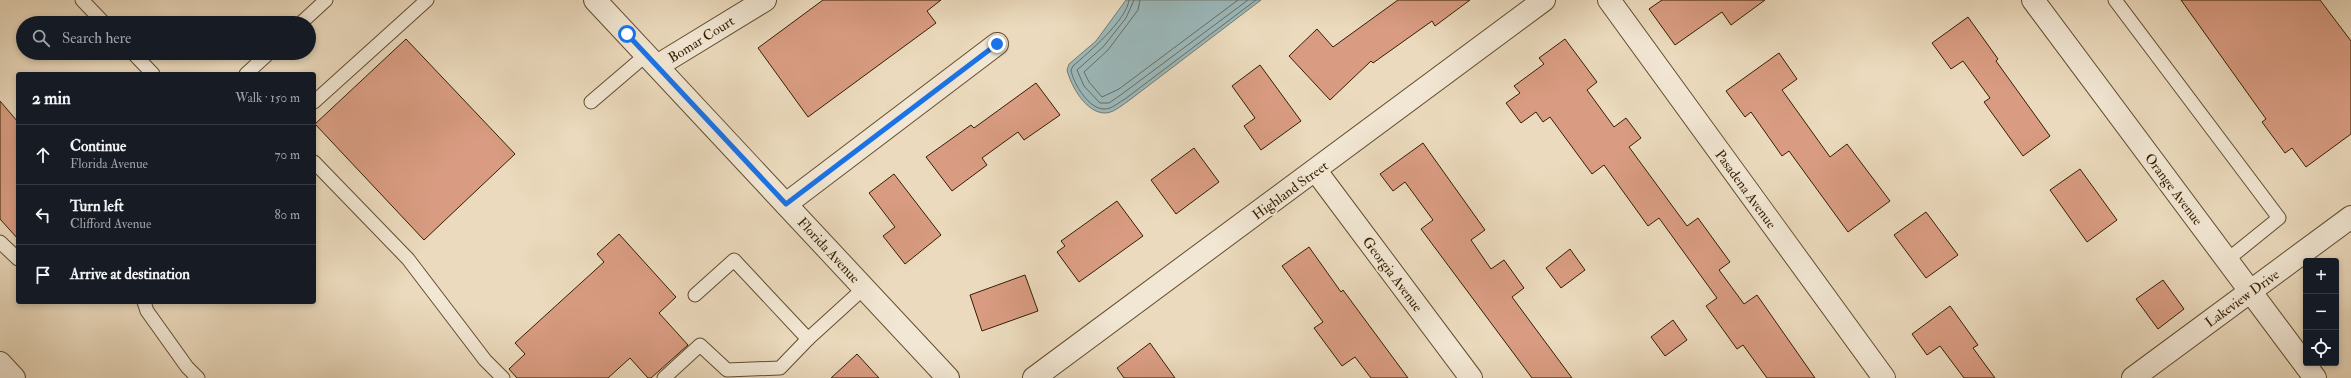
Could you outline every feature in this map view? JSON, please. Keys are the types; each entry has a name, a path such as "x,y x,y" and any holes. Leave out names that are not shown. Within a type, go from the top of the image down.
{"street":[{"name":"Florida Avenue","path":"595,0 948,378"},
{"name":"Bomar Court","path":"652,60 765,0"},
{"name":"Highland Street","path":"1034,378 1057,371 1316,171 1544,0"},
{"name":"Pasadena Avenue","path":"1609,0 1884,378"},
{"name":"Orange Avenue","path":"2033,0 2316,378"},
{"path":"786,204 997,44"},
{"name":"Georgia Avenue","path":"1316,171 1471,378"},
{"name":"Lakeview Drive","path":"2133,378 2351,217"},
{"path":"0,363 14,378"}],"lane":[{"path":"82,0 97,16"},
{"path":"309,16 326,0"},
{"path":"316,100 427,0"},
{"path":"2115,0 2279,218 2227,260"},
{"path":"140,60 151,72"},
{"path":"248,72 261,60"},
{"path":"591,102 652,60"},
{"path":"316,164 408,259 485,360 503,378"},
{"path":"0,242 16,257"},
{"path":"696,295 734,260 808,339"},
{"path":"664,378 700,345 727,370 781,373 808,339 864,288"},
{"path":"145,304 147,311 165,336 198,378"}],"water":[{"path":"1126,0 1261,0 1120,107 1108,113 1098,112 1092,109 1080,98 1067,70 1069,64 1096,41"}],"building":[{"path":"823,0 941,0 927,11 936,23 808,117 758,48"},
{"path":"1398,0 1470,0 1435,26 1432,21 1373,63 1371,61 1330,100 1289,56 1317,29 1333,47"},
{"path":"1662,0 1765,0 1731,25 1722,12 1675,45 1649,9"},
{"path":"2181,0 2320,0 2351,41 2351,134 2306,167 2292,148 2285,153 2262,122 2266,119"},
{"path":"1968,17 1998,59 1996,61 2050,136 2023,156 1984,102 1990,98 1963,61 1951,69 1932,43"},
{"path":"406,39 515,154 424,240 316,125 316,123"},
{"path":"1565,39 1597,82 1587,90 1614,127 1626,118 1641,138 1629,147 1687,226 1698,218 1730,262 1719,270 1744,304 1757,295 1815,378 1767,378 1743,345 1737,349 1706,306 1717,298 1659,218 1648,226 1604,165 1592,174 1550,117 1543,122 1536,112 1521,123 1506,103 1520,93 1514,86 1544,64 1539,58"},
{"path":"1779,53 1797,79 1782,90 1830,157 1847,144 1890,201 1848,232 1789,151 1782,156 1751,112 1745,117 1726,91"},
{"path":"1260,65 1301,121 1261,150 1244,126 1255,118 1232,86"},
{"path":"1036,83 1060,115 1024,140 1018,132 982,158 987,165 952,191 926,157 971,125 974,128"},
{"path":"0,101 16,120 16,237 0,219"},
{"path":"1423,143 1485,230 1471,240 1491,269 1504,260 1524,288 1512,297 1572,378 1532,378 1421,229 1433,220 1405,182 1393,191 1380,174"},
{"path":"1194,148 1219,182 1176,214 1151,180"},
{"path":"2080,169 2117,220 2087,242 2050,190"},
{"path":"894,174 941,235 905,264 883,236 895,227 869,193"},
{"path":"1117,201 1143,236 1079,282 1057,252 1065,246 1061,241"},
{"path":"1926,212 1958,255 1926,278 1894,235"},
{"path":"619,234 676,297 659,313 688,345 651,378 648,378 630,358 608,378 517,378 509,369 525,354 515,343 604,262 597,254"},
{"path":"1309,247 1341,292 1343,290 1408,378 1371,378 1355,357 1342,366 1314,328 1323,322 1282,266"},
{"path":"1570,249 1585,270 1561,288 1546,268"},
{"path":"1025,275 1038,311 982,331 970,295"},
{"path":"2163,280 2184,309 2158,329 2136,299"},
{"path":"1950,306 1978,345 1973,348 1995,378 1964,378 1940,346 1927,355 1912,334"},
{"path":"1673,320 1687,340 1665,356 1651,337"},
{"path":"1150,343 1175,378 1124,378 1117,368"},
{"path":"857,354 879,378 831,378"}],"route":[{"path":"627,34 786,204 997,44"}]}
